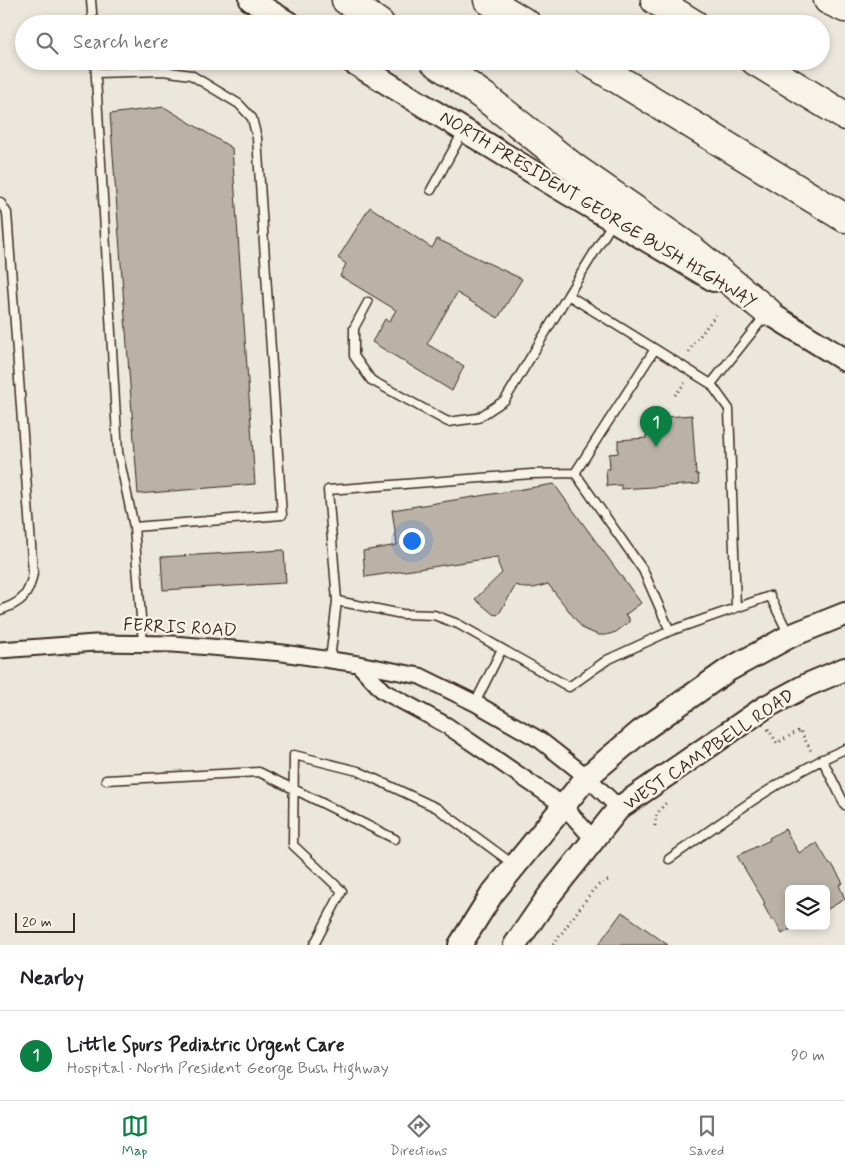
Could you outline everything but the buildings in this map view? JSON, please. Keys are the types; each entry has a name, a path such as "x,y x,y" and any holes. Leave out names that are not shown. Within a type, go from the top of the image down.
{"highway":[{"path":"346,0 367,15"},
{"path":"488,0 512,15"},
{"path":"654,0 679,15"},
{"path":"828,0 845,8"},
{"path":"447,70 486,98 573,167 691,249 768,312"},
{"path":"603,70 845,218"},
{"path":"770,70 845,116"}],"main road":[{"path":"251,0 275,15"},
{"name":"NORTH PRESIDENT GEORGE BUSH HIGHWAY","path":"366,70 845,360"},
{"path":"460,945 492,894 587,777 640,732 681,701 728,670 790,636 845,614"},
{"name":"WEST CAMPBELL ROAD","path":"515,945 548,897 593,838 619,808 764,708 807,685 845,669"}],"street":[{"name":"FERRIS ROAD","path":"0,650 95,643 198,646 330,660 420,676 475,703 540,740 587,777 619,808"},
{"path":"358,664 384,691 446,725 563,806 593,838"}],"lane":[{"path":"91,0 92,15"},
{"path":"96,70 118,452 134,527 143,643"},
{"path":"96,73 163,71 191,75 240,104 252,118 258,138 282,515 134,527"},
{"path":"431,190 464,130"},
{"path":"0,202 8,213 33,573 30,588 23,598 12,606 0,610"},
{"path":"368,302 354,328 354,356 371,380 448,422 478,418 505,400 614,220"},
{"path":"568,295 711,384 730,409 736,608"},
{"path":"711,384 768,312"},
{"path":"575,473 655,349"},
{"path":"330,660 337,601 328,490 531,474 575,473"},
{"path":"575,473 643,570 670,631"},
{"path":"337,601 402,614 434,616 458,624 569,687 607,660 670,631 770,596 790,636"},
{"path":"475,703 502,649"},
{"path":"669,858 774,786 819,760 845,749"},
{"path":"314,945 342,891 293,845 294,755 358,771 437,808 515,865"},
{"path":"819,760 845,805"},
{"path":"106,780 259,772 395,839"}],"path":[{"path":"689,352 716,315"},
{"path":"674,395 685,383"},
{"path":"768,728 777,743 800,730 819,760"},
{"path":"553,945 592,890 610,880"}],"place":[{"name":"Little Spurs Pediatric Urgent Care","path":"656,447"}]}
